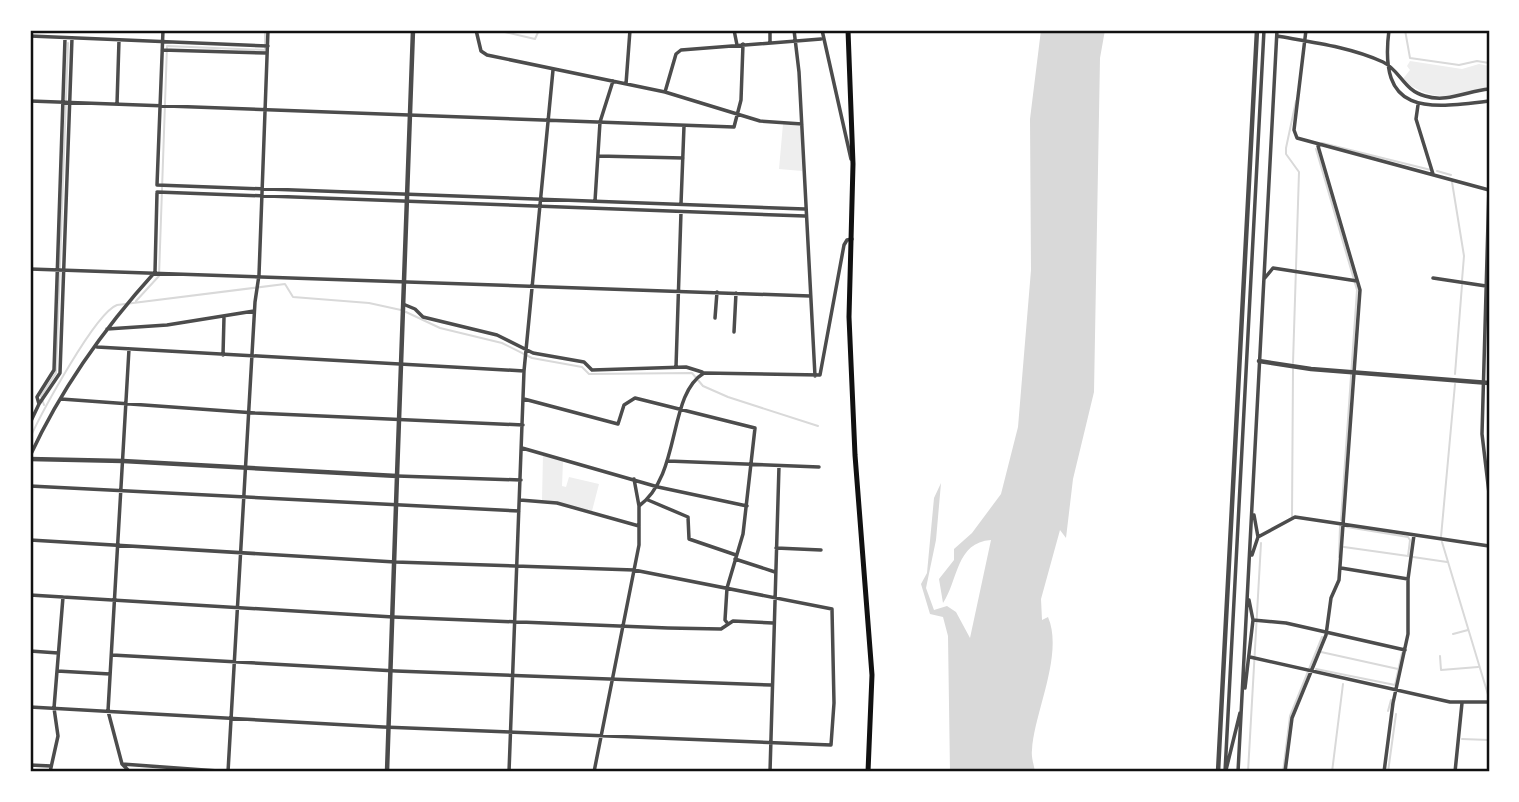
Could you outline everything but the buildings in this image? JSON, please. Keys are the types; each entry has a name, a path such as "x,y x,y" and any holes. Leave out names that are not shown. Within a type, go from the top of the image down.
{"main road":[{"path":"848,30 853,164 849,317 854,428 872,675 868,772"}],"street":[{"path":"163,30 155,272 107,329 61,399 30,457 521,480"},
{"path":"122,764 229,772 254,311 259,275 268,30"},
{"path":"387,772 413,30"},
{"path":"476,30 481,51 487,55 665,92 760,121 802,124"},
{"path":"626,84 630,30"},
{"path":"30,101 734,127 741,100 740,44 734,30"},
{"path":"770,30 770,42"},
{"path":"794,30 802,124 815,376"},
{"path":"822,30 821,39 826,45 847,150 853,164"},
{"path":"1218,772 1257,30"},
{"path":"1225,772 1264,30"},
{"path":"1238,772 1277,30"},
{"path":"1306,30 1294,135 1318,146 1489,188 1486,383 1482,435 1489,493"},
{"path":"1389,30 1387,64 1398,87 1418,105 1442,108 1489,101"},
{"path":"30,36 268,46"},
{"path":"1277,36 1387,64 1410,90 1422,96 1452,98 1489,89"},
{"path":"39,404 37,397 54,370 65,38"},
{"path":"30,423 60,373 72,38"},
{"path":"665,92 676,54 681,50 821,39"},
{"path":"117,105 119,40"},
{"path":"162,50 267,53"},
{"path":"509,772 524,371 553,69"},
{"path":"595,201 600,122 612,81"},
{"path":"1418,105 1416,120 1433,174"},
{"path":"676,367 684,126"},
{"path":"1285,772 1292,718 1326,635 1331,598 1341,568 1360,290 1318,146"},
{"path":"598,156 683,158"},
{"path":"157,185 805,209"},
{"path":"157,192 805,216"},
{"path":"403,304 415,309 423,317 497,335 526,350 584,362 592,370 676,367 704,373 815,376 823,372 844,245 847,240 852,239"},
{"path":"30,269 64,268 810,296"},
{"path":"1264,279 1273,268 1357,281"},
{"path":"1433,278 1487,283"},
{"path":"715,318 717,292"},
{"path":"734,332 736,293"},
{"path":"107,329 167,326 254,311"},
{"path":"223,355 224,317"},
{"path":"95,347 524,371"},
{"path":"129,349 108,711 122,764 130,772"},
{"path":"1259,361 1354,373 1486,383"},
{"path":"639,506 648,500 658,487 686,396 704,373"},
{"path":"524,399 618,424 624,405 635,398 755,428 743,534 727,588 725,620 728,624"},
{"path":"61,399 248,412 523,425"},
{"path":"522,448 658,487 747,506"},
{"path":"668,461 819,467"},
{"path":"770,772 779,466"},
{"path":"594,772 634,570 639,506 634,479"},
{"path":"30,485 519,512"},
{"path":"520,500 557,503 639,526"},
{"path":"648,500 688,517 688,539 775,572"},
{"path":"1249,564 1258,537 1253,509"},
{"path":"1258,537 1295,517 1489,546"},
{"path":"1384,772 1396,689 1408,634 1408,579 1415,535"},
{"path":"30,540 395,562 634,570 832,609 834,703 831,744 388,727 30,706"},
{"path":"776,548 821,550"},
{"path":"1341,568 1408,579"},
{"path":"1225,772 1250,657 1253,620 1248,593"},
{"path":"30,595 393,617 721,629 733,621 773,623"},
{"path":"50,772 58,736 54,708 63,597"},
{"path":"1253,620 1286,623 1326,635 1405,650"},
{"path":"30,651 58,653"},
{"path":"112,655 390,671 771,685"},
{"path":"1250,657 1462,703 1489,702"},
{"path":"57,671 110,674"},
{"path":"1455,772 1462,703"},
{"path":"30,765 51,766"}],"shaded area":[{"path":"1041,30 1105,30 1100,58 1094,392 1073,479 1066,538 1060,530 1041,599 1042,620 1048,617 1053,648 1034,735 1032,753 1035,772 950,772 948,636 943,617 930,614 921,584 927,573 934,498 941,483 936,540 926,588 934,610 947,606 956,612 970,638 991,540 980,542 964,555 943,603 939,579 954,560 954,549 972,533 1001,494 1018,427 1031,270 1030,119"},
{"path":"1410,61 1462,69 1479,64 1489,66 1489,88 1444,96 1425,92 1402,80 1410,70 1407,66"},
{"path":"783,124 801,126 802,171 779,169"},
{"path":"543,455 563,461 562,486 566,487 569,477 599,484 592,511 542,500"}],"waterway":[{"path":"136,301 159,276 167,46 265,50 265,30"},
{"path":"496,30 535,39 539,30"},
{"path":"1405,30 1410,58 1459,65 1477,61 1489,63"},
{"path":"44,405 41,396 56,373 68,43"},
{"path":"1293,363 1299,172 1286,154 1286,148 1296,101"},
{"path":"1322,143 1431,170"},
{"path":"1316,149 1357,290 1341,520"},
{"path":"1437,171 1451,175"},
{"path":"1452,182 1464,256 1462,280"},
{"path":"30,438 83,344 107,312 117,305 285,284 293,297 369,303 401,310"},
{"path":"1455,374 1462,285"},
{"path":"406,312 440,328 502,343 532,358 582,367 589,374 692,373 703,386 728,397 818,426"},
{"path":"1292,517 1293,369"},
{"path":"1441,537 1455,384"},
{"path":"1339,557 1340,526"},
{"path":"1344,547 1408,556 1408,537 1347,527"},
{"path":"1442,542 1489,698"},
{"path":"1248,772 1261,543"},
{"path":"1413,557 1447,562"},
{"path":"1453,634 1468,630"},
{"path":"1283,772 1290,716 1322,637"},
{"path":"1321,652 1398,669"},
{"path":"1316,669 1395,685 1402,653"},
{"path":"1440,656 1441,670 1478,667"},
{"path":"1332,772 1343,684"},
{"path":"1388,711 1391,700"},
{"path":"1388,772 1396,714"},
{"path":"1462,739 1489,740"}]}
